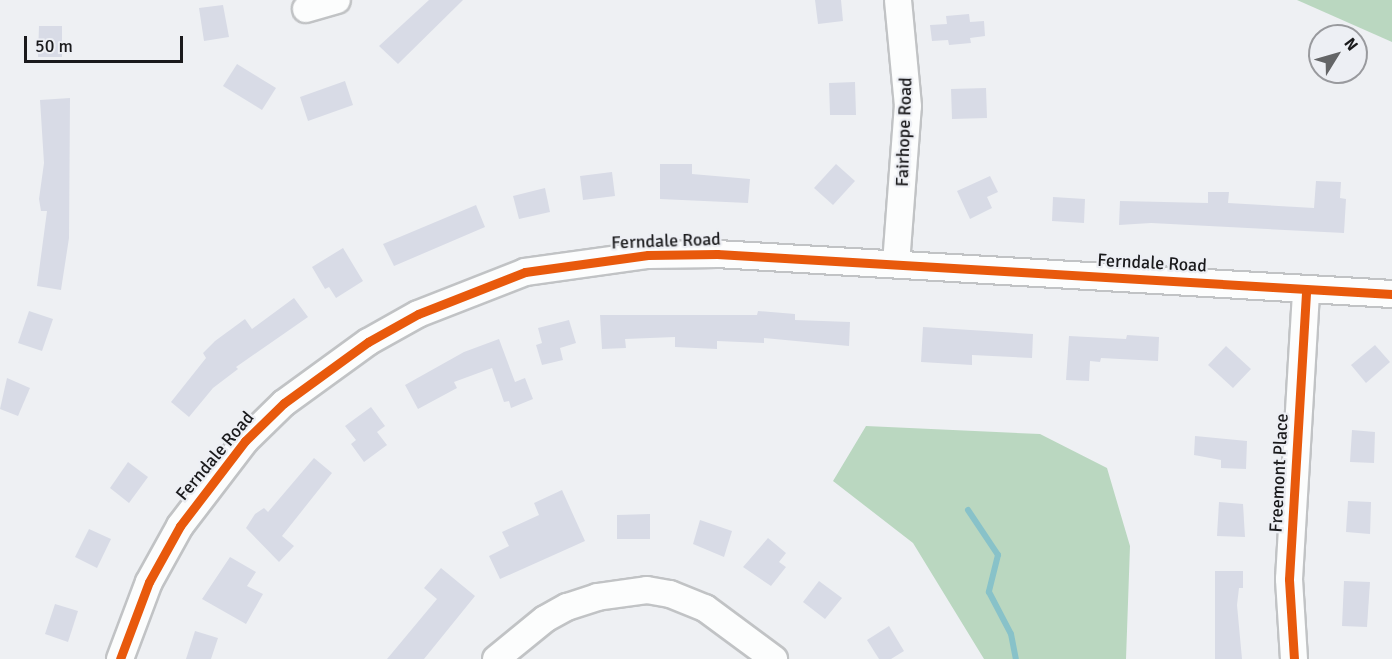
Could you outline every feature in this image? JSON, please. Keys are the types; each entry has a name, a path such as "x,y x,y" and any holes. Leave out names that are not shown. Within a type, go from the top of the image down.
{"street":[{"path":"306,9 337,0"},
{"name":"Fairhope Road","path":"896,264 908,106 898,0"},
{"name":"Ferndale Road","path":"120,659 148,582 180,526 245,441 320,374 418,314 525,272 593,261 717,254 1392,294"},
{"name":"Freemont Place","path":"1294,659 1289,579 1306,289"},
{"path":"496,659 537,625 567,607 597,597 647,590 670,594 705,608 774,659"}],"green space":[{"path":"1297,0 1392,0 1392,42 1368,31 1368,24 1351,24"},
{"path":"866,426 1040,434 1107,468 1130,546 1126,659 984,659 913,543 833,481"}],"building":[{"path":"429,0 463,0 398,64 379,46"},
{"path":"815,0 841,0 843,21 818,24"},
{"path":"223,5 229,37 204,41 199,8"},
{"path":"969,14 970,22 984,21 985,36 970,38 971,43 949,45 948,40 932,41 930,25 947,24 946,16"},
{"path":"39,26 62,26 62,57 38,57"},
{"path":"237,64 276,88 262,110 223,86"},
{"path":"345,81 353,105 308,121 300,97"},
{"path":"855,82 856,115 830,115 829,83"},
{"path":"986,88 987,118 952,119 951,89"},
{"path":"70,98 69,238 61,290 37,286 47,211 41,211 39,199 44,163 40,100"},
{"path":"660,164 692,164 692,174 750,179 748,203 660,199"},
{"path":"836,164 855,181 833,205 814,188"},
{"path":"612,172 615,196 583,200 580,176"},
{"path":"990,176 998,192 987,197 992,208 970,219 957,191"},
{"path":"1316,181 1341,182 1340,198 1346,199 1344,233 1151,223 1119,225 1120,201 1208,203 1208,192 1229,192 1228,203 1314,208"},
{"path":"545,188 550,212 519,219 513,196"},
{"path":"1053,197 1085,199 1084,223 1052,221"},
{"path":"476,205 485,227 394,266 383,244"},
{"path":"343,248 363,281 336,298 329,287 325,289 312,267"},
{"path":"294,298 308,317 236,367 238,369 213,388 189,417 171,402 206,358 203,353 215,341 245,319 252,329"},
{"path":"29,311 53,319 42,351 18,343"},
{"path":"758,311 795,314 795,320 850,322 849,346 764,338 764,343 717,341 717,349 675,347 675,337 625,339 626,348 602,349 600,315 757,315"},
{"path":"569,320 576,343 560,348 563,360 542,365 536,345 542,343 538,328"},
{"path":"923,327 1033,334 1032,358 972,355 972,365 921,362"},
{"path":"1127,335 1159,337 1158,361 1101,358 1100,362 1090,361 1089,381 1066,380 1069,336 1126,339"},
{"path":"499,339 515,382 525,378 533,399 511,408 509,401 504,402 492,368 454,382 457,388 418,409 405,385 464,352"},
{"path":"1375,345 1390,362 1366,383 1351,365"},
{"path":"1226,346 1251,369 1233,388 1208,365"},
{"path":"7,378 30,388 18,416 0,409"},
{"path":"371,407 385,426 377,432 387,445 364,462 351,444 356,440 345,426"},
{"path":"1352,430 1375,432 1374,463 1350,462"},
{"path":"1195,436 1247,441 1246,469 1221,468 1221,460 1194,455"},
{"path":"314,458 332,473 282,536 294,546 279,562 246,528 255,514 264,508 268,512"},
{"path":"128,462 148,477 129,503 110,488"},
{"path":"562,490 585,541 500,579 489,556 509,546 502,532 539,515 534,503"},
{"path":"1348,501 1371,502 1370,534 1346,532"},
{"path":"1219,502 1243,504 1245,537 1217,536"},
{"path":"650,514 650,539 617,539 617,515"},
{"path":"700,520 732,531 724,557 693,544"},
{"path":"89,529 111,539 97,568 75,557"},
{"path":"768,538 786,553 779,562 786,567 771,586 743,567"},
{"path":"230,557 256,572 247,586 263,594 246,624 202,599"},
{"path":"441,568 475,596 424,659 387,659 437,599 424,588"},
{"path":"1215,571 1243,571 1243,588 1239,588 1237,605 1242,659 1215,659"},
{"path":"819,581 842,598 825,619 803,602"},
{"path":"1344,581 1370,582 1367,627 1342,626"},
{"path":"55,604 78,611 68,642 45,634"},
{"path":"889,626 904,651 891,659 879,659 867,640"},
{"path":"195,631 218,638 211,659 186,659"}],"waterway":[{"path":"968,510 998,555 989,592 1011,634 1016,659"}],"cycle path":[{"path":"120,659 149,582 180,526 245,441 284,403 368,342 418,314 525,272 648,255 717,254 1392,294"},
{"path":"1294,659 1289,579 1306,289"}]}
